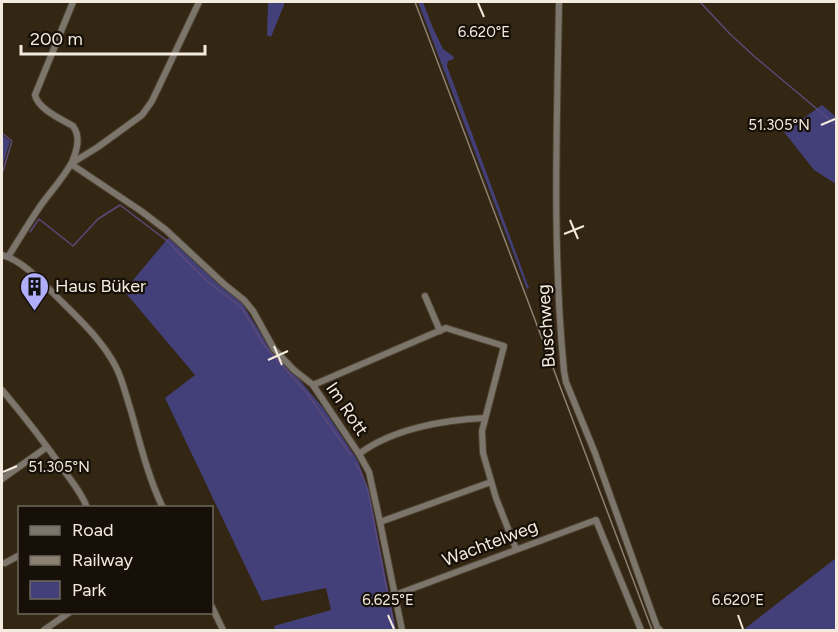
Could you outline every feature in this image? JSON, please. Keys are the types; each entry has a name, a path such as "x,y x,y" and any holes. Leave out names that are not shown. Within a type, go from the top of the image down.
{"street":[{"path":"73,2 35,95 40,106 73,126 78,136 76,150 71,164 5,256 27,269 44,284 89,330 116,367 147,468 163,506"},
{"path":"71,164 142,115 152,101 199,2"},
{"name":"Buschweg","path":"559,2 557,272 564,371 566,382 595,453 660,630"},
{"name":"Im Rott","path":"71,164 141,211 244,300 274,349 294,370 313,385 360,454 369,472 402,630"},
{"path":"424,296 440,331"},
{"path":"313,385 446,328 504,346 484,418 482,446 496,498 516,549"},
{"path":"2,390 47,447 76,487 86,506"},
{"path":"360,454 383,440 409,431 449,421 484,418"},
{"path":"2,479 47,447"},
{"path":"380,522 491,482"},
{"name":"Wachtelweg","path":"395,595 596,520 641,630"},
{"path":"3,562 18,556"},
{"path":"213,609 223,630"},
{"path":"44,630 67,614"}],"green space":[{"path":"268,2 284,2 271,37 267,35"},
{"path":"418,2 423,2 443,49 453,56 454,59 448,61 447,66 529,288 527,289"},
{"path":"822,105 836,117 836,184 814,170 784,132"},
{"path":"2,135 10,141 2,168"},
{"path":"169,237 242,303 272,352 324,409 358,461 370,496 396,630 275,630 274,626 331,610 326,588 262,601 165,398 195,375 124,291"},
{"path":"836,558 836,630 743,630"}],"waterway":[{"path":"700,2 755,57 836,125"},
{"path":"2,133 12,141 2,174"},
{"path":"30,232 39,219 73,246 98,219 120,205 166,240 206,280 242,308 264,345 306,392 351,455"},
{"path":"355,463 368,490 387,592"},
{"path":"389,601 395,630"}],"railway":[{"path":"415,2 652,630"}],"place":[{"name":"Haus Büker","path":"34,312"}]}
